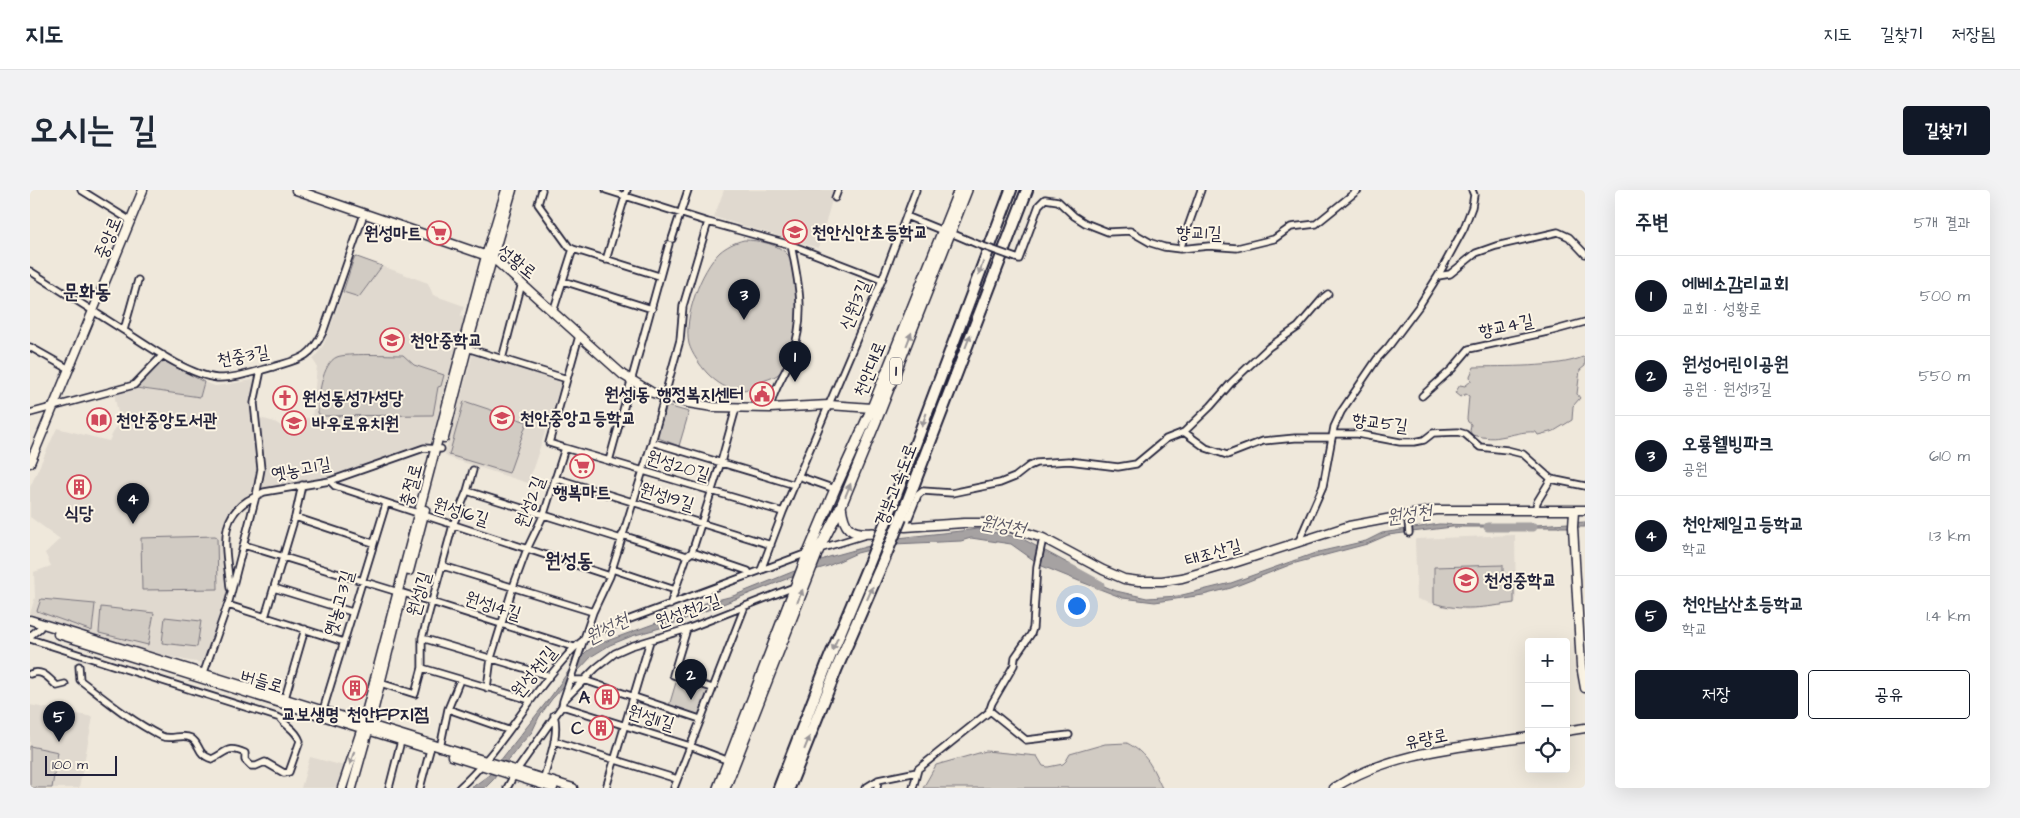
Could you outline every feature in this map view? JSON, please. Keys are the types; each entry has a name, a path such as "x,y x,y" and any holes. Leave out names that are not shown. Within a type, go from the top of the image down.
{"highway":[{"name":"경부고속도로","path":"779,788 887,518 1011,190"},
{"name":"경부고속도로","path":"789,788 837,668 882,564 903,522 1026,190"}],"main road":[{"name":"천안대로","path":"812,554 841,506 947,232 960,190"},
{"name":"천안대로","path":"812,554 834,489 872,408 947,232 967,190"},
{"path":"841,506 844,523 849,530 858,534 872,533"},
{"name":"1","path":"725,788 807,580 812,554"},
{"name":"1","path":"718,788 796,585 812,554"}],"street":[{"path":"81,190 131,221"},
{"name":"중앙로","path":"30,462 143,190"},
{"name":"성황로","path":"296,190 489,257 522,283 623,376 643,389 664,397 688,403 736,408 829,405 872,408"},
{"name":"충절로","path":"438,448 467,348 506,190"},
{"name":"충절로","path":"352,788 400,592 489,257 512,190"},
{"path":"542,190 538,204 570,247 659,276"},
{"path":"606,190 790,245 882,280"},
{"path":"606,260 627,190"},
{"path":"609,461 652,309 659,276 688,190"},
{"path":"835,198 838,190"},
{"name":"신원3길","path":"762,570 783,512 882,280 916,190"},
{"path":"1180,249 1200,190"},
{"name":"향교1길","path":"947,232 1019,259 1039,205 1045,199 1058,201 1082,221 1105,230 1130,231 1151,243 1180,249 1209,246 1242,248 1270,241 1291,227 1316,224 1358,190"},
{"path":"1298,543 1323,486 1334,427 1341,412 1356,388 1419,306 1438,276 1464,228 1472,207 1474,195 1472,190"},
{"name":"천중3길","path":"30,271 164,355 200,374 218,378 261,370 300,358 316,348 364,214"},
{"path":"906,216 947,232"},
{"path":"562,704 593,612 610,576 652,442 680,340 683,306 708,222"},
{"path":"1438,276 1450,274 1476,253 1496,246 1558,232 1569,237 1585,254"},
{"path":"770,408 777,384 792,356 801,313 799,284 790,245"},
{"path":"553,312 573,249"},
{"path":"124,330 138,280"},
{"path":"563,281 652,309"},
{"path":"502,359 522,283"},
{"path":"903,522 918,495 923,491 952,493 1005,482 1036,463 1069,461 1124,467 1136,464 1166,439 1184,432 1269,347 1298,327 1328,294"},
{"name":"향교4길","path":"1422,396 1452,369 1469,349 1585,322"},
{"path":"565,448 549,443 579,336"},
{"path":"30,347 69,369"},
{"path":"467,348 567,379"},
{"path":"30,413 134,385 164,355"},
{"path":"231,593 226,536 227,525 230,516 238,506 256,496 261,469 254,403 261,370"},
{"path":"670,605 702,523 736,408"},
{"path":"1184,432 1206,448 1227,455 1258,442 1332,436"},
{"name":"향교5길","path":"1332,436 1358,434 1400,442 1414,442 1424,440 1433,432 1458,432 1465,434 1480,446 1523,454 1552,479 1585,486"},
{"path":"652,442 795,485"},
{"name":"옛농고1길","path":"204,672 228,605 256,496 264,492 330,481 424,448 438,448"},
{"name":"원성20길","path":"565,448 783,512"},
{"name":"원성2길","path":"487,688 491,658 513,587 527,549 544,514 565,448"},
{"name":"원성1길","path":"380,683 415,694 422,668 422,638 453,525 468,491 473,470"},
{"path":"798,476 834,489"},
{"name":"원성19길","path":"555,478 771,545"},
{"path":"1535,512 1536,502 1552,479"},
{"name":"원성16길","path":"330,481 335,486 421,516 610,576"},
{"path":"265,616 295,517 302,485"},
{"path":"468,491 621,537 748,571 748,574"},
{"name":"옛농고3길","path":"323,710 386,504"},
{"name":"태조산길","path":"812,554 903,522 991,523 1008,526 1124,579 1139,581 1182,578 1349,526 1436,510 1535,512 1574,512 1585,510"},
{"path":"1574,512 1573,527 1581,666 1585,688"},
{"path":"295,517 373,543"},
{"path":"1408,521 1409,533"},
{"path":"865,788 878,780 917,772 989,710 1014,665 1016,657 1032,634 1042,541"},
{"name":"원성14길","path":"244,544 574,647"},
{"name":"원성천1길","path":"459,788 475,774 530,700 574,647 585,638 598,631 748,574 812,554"},
{"path":"443,566 593,612"},
{"path":"612,569 675,590"},
{"name":"원성천2길","path":"507,788 514,772 562,704 584,680 615,653 631,646 688,629 796,585"},
{"path":"274,588 352,612"},
{"name":"충절로","path":"342,788 380,683 400,592"},
{"path":"228,605 344,642"},
{"path":"674,788 745,606"},
{"name":"버들로","path":"30,620 323,710 430,750 484,763"},
{"name":"버들로","path":"30,625 440,748 484,763"},
{"path":"40,628 30,638 280,718 294,729 300,741 289,772 284,773 265,762 251,766 245,760 245,753 239,750 225,750 221,755 212,759 201,754 194,741 190,738 183,736 163,738 132,720 80,680 79,666"},
{"path":"688,629 673,675 712,688"},
{"path":"285,698 305,630"},
{"path":"422,638 550,676"},
{"path":"606,788 650,641"},
{"path":"422,668 530,700"},
{"path":"30,674 42,672 57,686 64,684"},
{"path":"440,748 448,709 460,680"},
{"path":"571,680 584,680 700,719"},
{"name":"원성11길","path":"562,704 690,746 729,761"},
{"path":"448,709 508,730"},
{"path":"989,710 1026,740 1069,735"},
{"path":"542,784 557,724 554,715"},
{"path":"1570,730 1585,728"},
{"name":"유량로","path":"1334,788 1374,767 1390,761 1525,738"},
{"path":"389,788 402,741"},
{"path":"554,741 677,779"},
{"path":"420,788 430,750"},
{"path":"484,763 514,772 553,788"},
{"path":"912,788 917,772"},
{"path":"877,788 878,780"},
{"path":"542,784 573,788"}],"shaded area":[{"name":"천안신안초등학교","path":"724,190 835,190 818,248 714,217"},
{"path":"744,240 762,242 780,248 789,256 794,270 799,319 790,356 782,371 753,387 739,390 726,387 707,373 692,352 688,333 691,308 706,270 720,252"},
{"path":"357,257 382,266 359,297 343,292 354,258"},
{"name":"천안중학교","path":"382,266 428,283 433,295 464,306 461,315 464,320 431,441 418,448 339,475 310,483 260,489 263,460 256,417 275,422 290,432 301,431 301,418 312,418 317,366 313,360 324,344 343,292 359,297"},
{"name":"천안중앙고등학교","path":"473,353 562,382 528,483 447,457 445,454"},
{"path":"403,355 414,365 444,375 441,386 438,387 433,415 322,416 318,413 324,373 337,357"},
{"path":"1585,358 1585,366 1580,370 1577,394 1580,398 1573,406 1572,420 1554,431 1538,435 1536,432 1531,432 1493,438 1472,435 1470,431 1471,424 1467,419 1469,396 1466,394 1460,397 1455,393 1460,385 1465,386 1471,381 1470,376 1474,367 1545,365 1572,361"},
{"path":"162,360 204,382 200,397 136,388"},
{"path":"258,379 253,394 251,410 259,469 257,484 253,496 241,500 231,510 225,520 224,534 228,601 204,663 125,647 30,614 35,597 34,572 51,566 45,553 60,539 30,517 30,487 57,428 109,441 117,425 118,413 114,393 136,388 200,397 204,382 215,386"},
{"path":"464,401 527,422 509,473 449,455"},
{"path":"667,406 689,412 679,446 656,437"},
{"path":"1585,522 1585,527 1452,527 1388,535 1367,544 1292,564 1231,588 1203,595 1155,602 1123,598 1079,581 1042,566 1011,544 971,538 961,541 894,544 857,553 828,566 789,578 667,626 632,636 610,645 592,656 552,699 539,717 532,732 493,780 485,788 471,788 489,775 552,695 572,666 596,645 689,611 705,603 733,596 829,557 898,538 978,529 1021,538 1071,565 1080,576 1116,591 1147,598 1178,596 1231,583 1318,552 1366,541 1382,533 1439,524 1519,526"},
{"name":"천성중학교","path":"1515,535 1516,601 1514,604 1468,610 1443,607 1417,599 1416,539"},
{"path":"217,537 218,589 142,590 141,538"},
{"path":"1503,565 1503,579 1514,579 1514,603 1464,608 1434,603 1434,567"},
{"path":"41,599 95,604 92,631 37,611"},
{"path":"101,607 154,613 148,645 99,633"},
{"path":"165,617 201,621 197,647 162,643"},
{"path":"677,679 712,690 701,716 669,706"},
{"path":"30,705 93,717 79,788 30,788"},
{"path":"1127,743 1145,757 1162,788 923,788 936,765 986,751 1037,756 1043,766 1048,767 1063,764 1070,754 1105,744"},
{"path":"30,746 58,752 52,788 30,788"},
{"path":"310,757 344,766 339,788 301,788"}],"waterway":[{"name":"원성천","path":"1488,527 1533,527"},
{"name":"원성천","path":"1069,568 1100,585"}],"place":[{"name":"천안신안초등학교","path":"795,232"},
{"name":"원성마트","path":"439,233"},
{"name":"오룡웰빙파크","path":"744,320"},
{"name":"천안중학교","path":"392,340"},
{"name":"에베소감리교회","path":"795,382"},
{"name":"원성1동 행정복지센터","path":"762,394"},
{"name":"원성동성가성당","path":"285,398"},
{"name":"천안중앙고등학교","path":"502,418"},
{"name":"천안중앙도서관","path":"99,420"},
{"name":"바우로유치원","path":"294,423"},
{"name":"행복마트","path":"582,466"},
{"name":"식당","path":"79,487"},
{"name":"천안제일고등학교","path":"133,524"},
{"name":"천성중학교","path":"1466,580"},
{"name":"교보생명 천안FP지점","path":"355,688"},
{"name":"A","path":"607,697"},
{"name":"원성어린이공원","path":"691,700"},
{"name":"C","path":"601,728"},
{"name":"천안남산초등학교","path":"59,742"}],"district":[{"name":"문화동","path":"87,292"},
{"name":"원성동","path":"569,561"}]}
